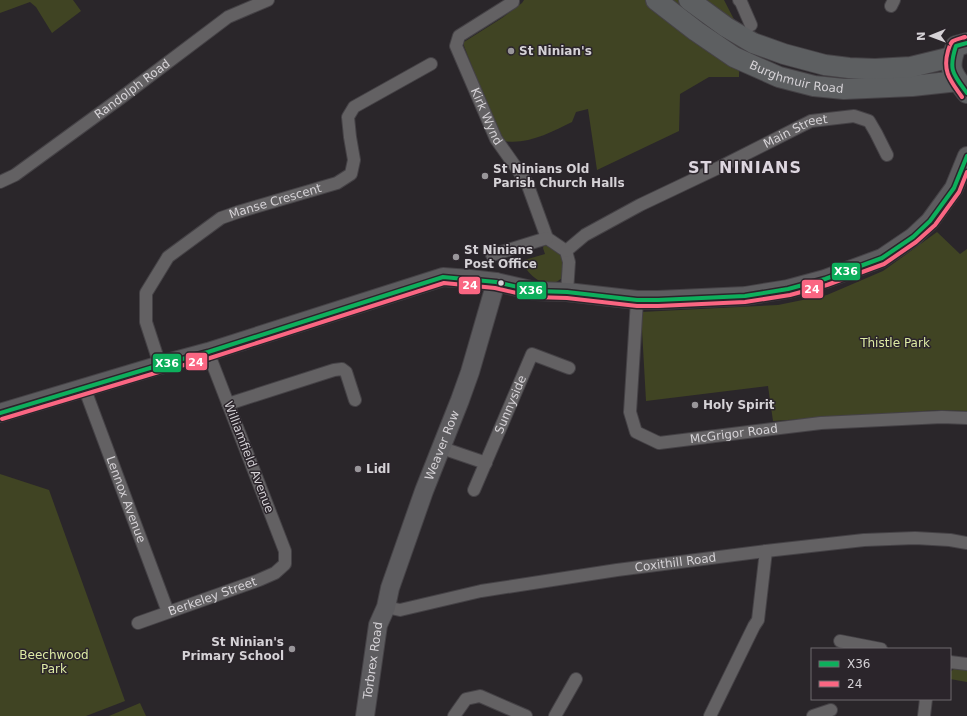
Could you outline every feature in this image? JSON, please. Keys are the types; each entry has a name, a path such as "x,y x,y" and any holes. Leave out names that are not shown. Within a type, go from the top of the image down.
{"main road":[{"name":"Burghmuir Road","path":"656,0 696,31 734,57 779,77 814,86 844,89 912,86 962,87"},
{"name":"Burghmuir Road","path":"689,0 726,27 753,43 784,54 825,65 875,69 911,67 961,46"},
{"path":"961,46 951,69 962,87"},
{"path":"0,413 84,387 208,352 443,277 496,282 535,291 567,292 638,300 745,296 788,289 825,279 882,258 913,237 930,221 954,188 967,156"},
{"name":"Weaver Row","path":"386,607 390,588 424,492 470,372 496,282"},
{"name":"Torbrex Road","path":"365,716 378,625 386,607"}],"street":[{"name":"Randolph Road","path":"0,182 15,175 228,17 268,0"},
{"name":"Kirk Wynd","path":"513,0 513,2 459,36 456,46 496,139 527,183 547,238"},
{"path":"741,1 751,25"},
{"name":"Manse Crescent","path":"160,365 146,322 146,293 168,257 221,218 337,183 351,174 354,160 348,117 354,107 432,64"},
{"name":"Main Street","path":"566,251 586,235 640,205 811,121 854,116 869,121 887,156"},
{"path":"492,255 547,238 566,251 569,262 567,292"},
{"name":"McGrigor Road","path":"638,300 630,412 636,432 659,443 821,423 942,417 967,418"},
{"name":"Williamfield Avenue","path":"208,352 286,551 285,564"},
{"name":"Sunnyside","path":"474,490 532,354 568,368"},
{"path":"228,404 334,370 342,369 346,372 355,400"},
{"name":"Lennox Avenue","path":"84,387 168,612"},
{"path":"442,448 486,463"},
{"name":"Coxithill Road","path":"386,607 400,610 481,591 617,570 864,540 908,538 950,540 967,543"},
{"path":"710,716 758,620 766,551"},
{"name":"Berkeley Street","path":"138,623 259,580 275,573 285,564"},
{"path":"840,640 876,648"},
{"path":"951,662 967,664"},
{"path":"555,716 576,679"},
{"path":"454,716 466,699 480,696 526,716"},
{"path":"924,716 926,700"},
{"path":"813,716 831,710"}],"green space":[{"path":"0,0 73,0 81,11 52,33 36,7 30,2 0,13"},
{"path":"524,0 724,0 740,31 739,77 709,77 680,94 679,131 597,170 588,109 576,112 572,122 539,137 522,141 504,141 498,133 464,46 464,42 502,18"},
{"name":"Thistle Park","path":"937,232 960,254 967,249 967,411 938,410 773,421 768,386 646,401 641,312 778,305 827,295 883,271"},
{"path":"544,245 549,246 565,257 562,278 557,282 549,284 534,278 521,261 545,254 543,248"},
{"name":"Beechwood Park","path":"0,474 49,490 125,701 86,716 0,716"},
{"path":"958,666 967,668 967,682 951,679 951,671"},
{"path":"140,703 146,716 109,716"}],"transit line":[{"name":"24","path":"962,97 949,76 946,58 950,44 965,37"},
{"name":"X36","path":"967,43 956,46 952,61 955,76 967,93"},
{"name":"X36","path":"0,413 208,352 443,277 496,282 535,291 567,292 637,300 745,296 788,289 825,279 882,258 913,237 930,221 954,188 967,156"},
{"name":"24","path":"2,419 210,358 444,283 495,288 534,297 567,298 637,306 745,302 790,295 827,285 884,264 916,242 935,225 959,192 967,172"}],"place":[{"name":"St Ninian's","path":"511,51"},
{"name":"St Ninians Old Parish Church Halls","path":"485,176"},
{"name":"St Ninians Post Office","path":"456,257"},
{"name":"Holy Spirit","path":"695,405"},
{"name":"Lidl","path":"358,469"},
{"name":"St Ninian's Primary School","path":"292,649"}],"district":[{"name":"ST NINIANS","path":"745,167"}]}
